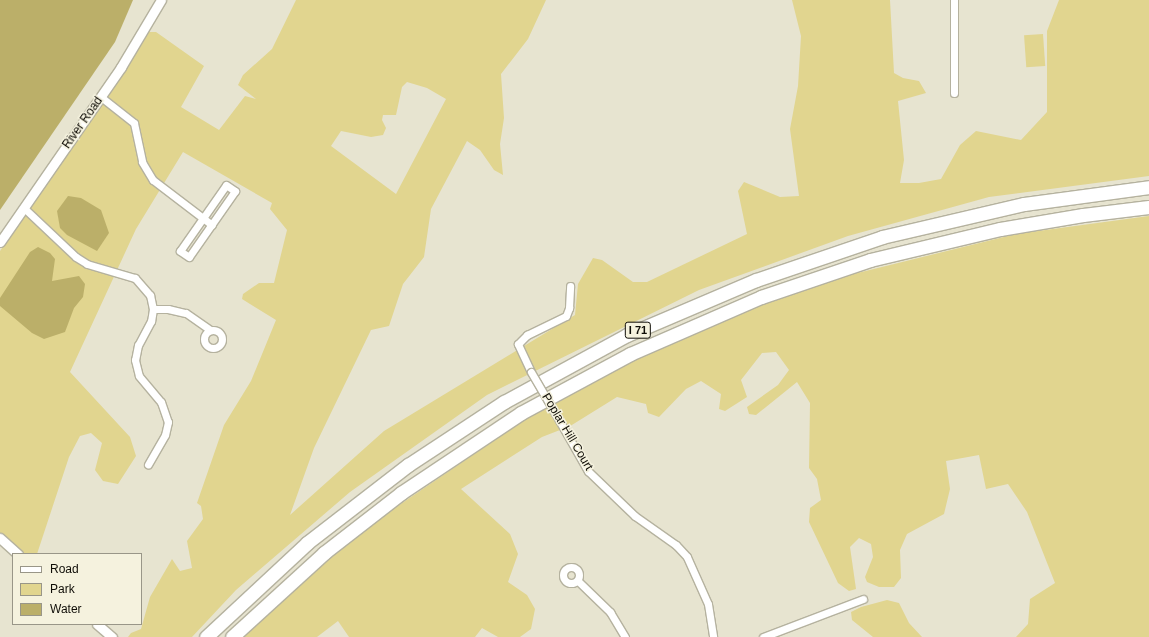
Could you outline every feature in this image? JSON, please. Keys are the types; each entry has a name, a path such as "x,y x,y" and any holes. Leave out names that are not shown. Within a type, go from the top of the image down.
{"highway":[{"name":"I 71","path":"206,637 307,544 408,465 504,402 627,335 756,280 882,237 1024,204 1149,187"},
{"name":"I 71","path":"232,637 324,553 401,493 520,413 630,354 755,299 870,260 1021,225 1149,207"}],"street":[{"name":"River Road","path":"0,242 101,97 161,0"},
{"path":"954,0 954,93"},
{"path":"101,97 134,123 142,162 153,180 212,225"},
{"path":"226,185 235,192 212,225 190,257 180,251 226,185"},
{"path":"24,208 76,257 87,264 135,278 147,289 153,310 151,321 138,345 135,360 139,376 161,402 168,422 165,435 148,465"},
{"name":"Poplar Hill Court","path":"570,286 569,308 566,316 528,335 518,344 531,372 588,471 635,516 684,554 708,604 713,637"},
{"path":"153,310 168,309 186,313 210,330"},
{"path":"0,538 17,553"},
{"path":"578,581 610,612 625,637"},
{"path":"763,637 863,599"},
{"path":"98,625 108,636"}],"green space":[{"path":"296,0 546,0 528,39 501,74 504,118 500,144 503,175 494,170 480,150 467,141 431,209 424,257 403,284 389,326 371,330 314,448 290,515 384,431 575,315 578,284 593,258 602,260 633,282 647,282 747,234 738,191 744,182 780,197 799,196 790,129 798,86 801,36 792,0 890,0 894,73 903,78 919,81 926,93 898,101 904,160 900,183 919,183 941,179 960,145 976,131 1021,140 1047,112 1047,31 1059,0 1149,0 1149,176 989,197 848,236 699,290 487,395 350,492 236,590 192,637 128,637 131,633 141,629 150,597 172,559 180,571 192,568 187,541 203,519 201,506 197,503 224,425 251,381 276,320 242,299 243,294 259,283 274,283 287,230 270,209 272,203 183,152 136,229 70,372 130,437 136,456 118,484 103,481 95,470 102,443 91,433 80,436 69,457 37,553 22,553 0,533 0,251 123,72 147,32 156,32 204,66 181,107 219,130 245,96 256,99 238,85 243,75 272,49","holes":["407,82 427,88 446,99 396,194 331,146 341,131 371,137 383,135 386,128 382,120 383,115 396,115 402,87"]},
{"path":"1043,34 1045,66 1026,67 1024,35"},
{"path":"1149,216 1149,637 1016,637 1028,624 1030,599 1055,583 1027,512 1008,484 986,489 979,455 946,461 950,489 944,514 907,534 900,550 901,578 894,587 879,587 867,582 865,577 873,557 871,544 859,538 850,547 856,589 849,591 838,583 809,522 810,508 821,500 817,479 809,468 810,403 797,382 756,415 749,414 747,407 778,385 789,370 776,352 762,353 741,380 747,397 725,411 719,409 721,394 701,381 686,389 659,417 648,413 646,404 617,397 567,428 551,401 685,333 821,282 1016,234"},
{"path":"545,406 560,430 542,437 461,489 510,534 518,554 508,582 527,595 535,609 531,629 520,637 498,637 482,628 475,637 349,637 338,621 317,637 240,637 296,584 355,535"},
{"path":"887,600 899,603 909,623 922,637 873,637 852,620 851,612 861,607"}],"water":[{"path":"0,0 133,0 115,42 0,210"},
{"path":"68,196 81,198 101,210 109,233 97,251 67,235 60,228 57,211"},
{"path":"38,247 50,253 55,259 52,281 79,276 85,284 83,297 74,308 65,332 44,339 32,333 0,306 0,298 30,252"}]}
